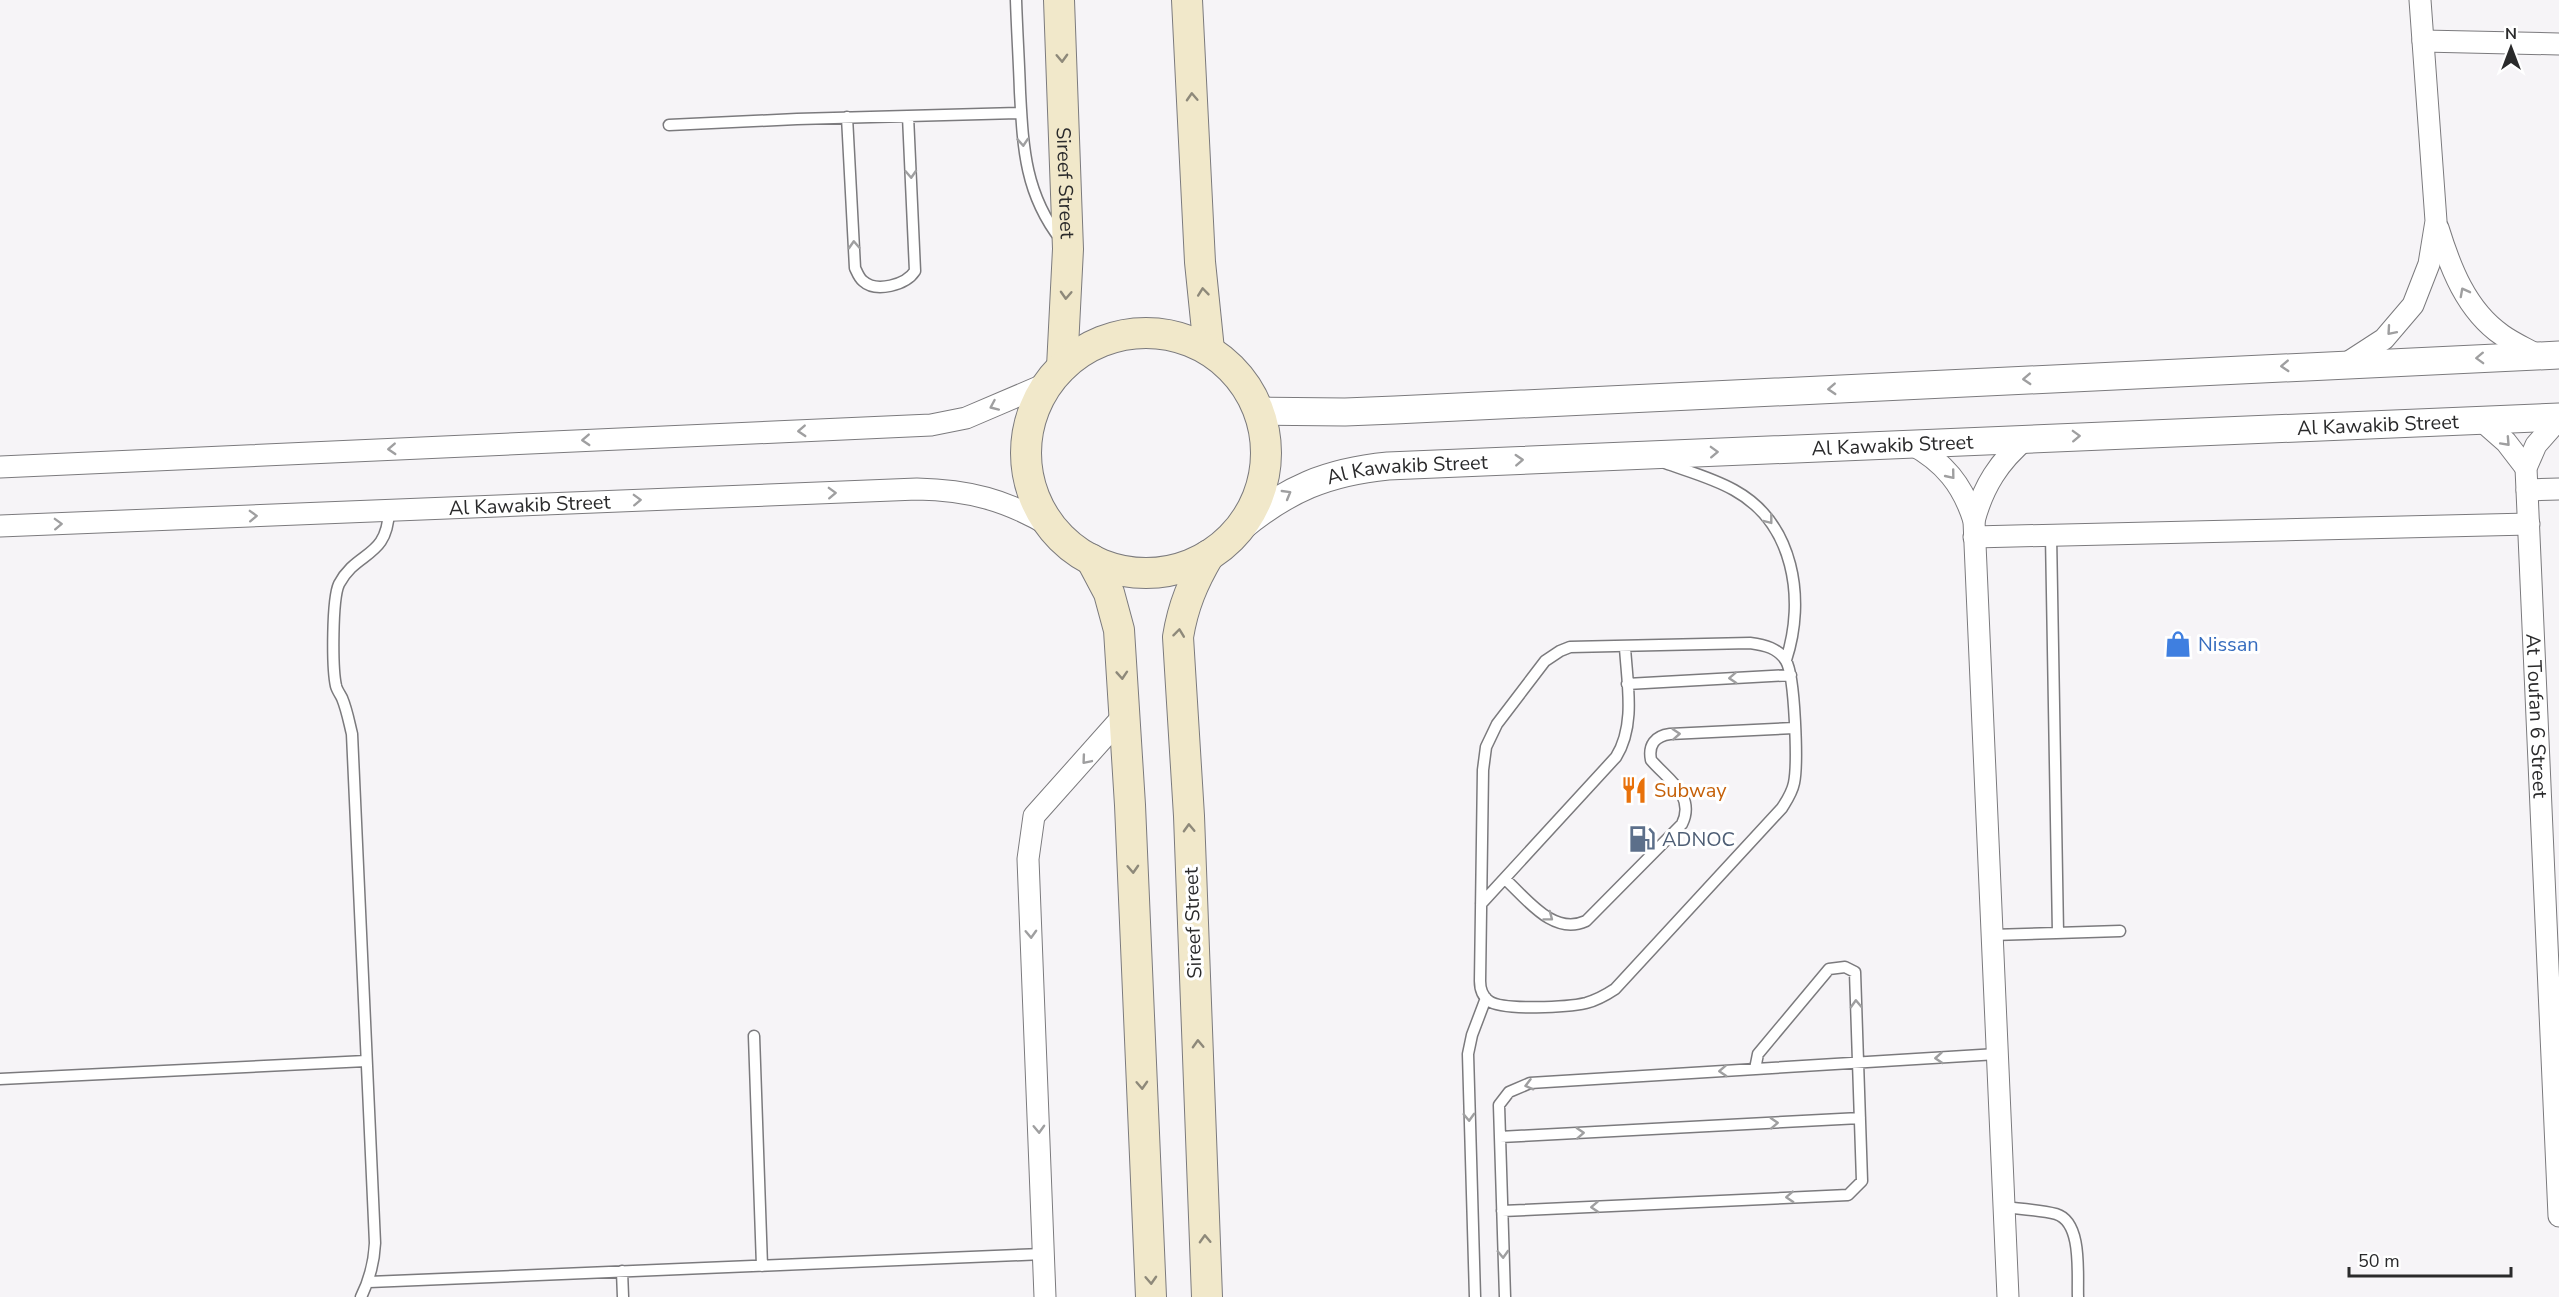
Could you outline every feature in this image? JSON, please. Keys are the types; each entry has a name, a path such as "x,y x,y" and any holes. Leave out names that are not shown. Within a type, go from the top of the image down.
{"main road":[{"name":"Sireef Street","path":"1055,375 1068,249 1059,0"},
{"path":"1187,0 1200,262 1209,350"},
{"path":"1149,333 1180,337 1209,350 1230,366 1247,387 1259,411 1266,441 1265,473 1256,502 1240,528 1209,555 1186,566 1163,572 1138,572 1114,568 1091,559 1069,545 1050,526 1037,504 1029,480 1026,455 1030,422 1035,405 1055,375 1088,348 1117,336 1149,333"},
{"name":"Sireef Street","path":"1208,1292 1189,816 1178,637 1183,608 1193,581 1209,555"},
{"path":"1091,559 1101,575 1115,611 1119,630 1151,1297"}],"street":[{"path":"2347,363 2384,339 2413,305 2429,264 2436,221 2420,0"},
{"path":"2423,41 2559,44"},
{"path":"2436,221 2450,265 2470,303 2501,335 2549,355"},
{"path":"1259,411 1365,412 2549,355"},
{"path":"0,467 931,425 966,418 1055,375"},
{"name":"Al Kawakib Street","path":"1240,528 1265,507 1293,490 1323,478 1356,469 2027,438 2559,418"},
{"name":"At Toufan 6 Street","path":"2559,418 2536,445 2526,468 2559,1216"},
{"path":"2481,420 2506,442 2526,468"},
{"path":"1974,529 1981,497 1992,475 2008,455 2027,438"},
{"path":"1911,444 1940,462 1952,475 1962,489 1974,529 2008,1297"},
{"name":"Al Kawakib Street","path":"0,526 917,489 973,494 1026,512 1050,526"},
{"path":"2527,490 2559,489"},
{"path":"1974,529 2051,535 2529,524"},
{"path":"1045,1297 1028,859 1034,816 1124,715"}],"lane":[{"path":"1016,0 1023,150 1034,192 1043,213 1068,249"},
{"path":"669,125 847,117 1021,113"},
{"path":"847,117 855,268 861,280 871,286 901,284 910,279 915,271 908,116"},
{"path":"1645,455 1733,489 1754,503 1772,522 1785,544 1792,569 1793,620 1786,660"},
{"path":"361,1297 369,1282 374,1263 375,1244 352,734 346,710 336,687 333,609 335,596 347,573 376,550 384,538 389,511"},
{"path":"2051,535 2058,933"},
{"path":"1750,644 1774,649 1786,660 1791,675 1795,773 1787,800 1777,815 1615,989 1596,1000 1574,1005 1503,1006 1486,998 1480,987 1483,770 1490,735 1551,656 1570,647 1750,644"},
{"path":"1481,904 1616,757 1626,738 1628,726 1625,647"},
{"path":"1627,684 1791,675"},
{"path":"1504,879 1553,922 1572,925 1586,921 1682,824 1686,816 1687,808 1682,793 1651,760 1651,745 1656,739 1670,734 1794,728"},
{"path":"1992,935 2120,931"},
{"path":"1502,1211 1848,1195 1862,1181 1855,972 1845,967 1829,969 1758,1054 1755,1069"},
{"path":"1475,1297 1468,1073 1472,1035 1486,998"},
{"path":"754,1036 762,1266"},
{"path":"1505,1297 1499,1105 1509,1092 1530,1083 1997,1054"},
{"path":"0,1079 366,1061"},
{"path":"1500,1137 1860,1118"},
{"path":"2004,1207 2059,1215 2069,1224 2077,1241 2078,1297"},
{"path":"369,1282 1044,1254"},
{"path":"622,1271 623,1297"}],"place":[{"name":"Nissan","path":"2178,644"},
{"name":"Subway","path":"1634,790"},
{"name":"ADNOC","path":"1642,839"}]}
